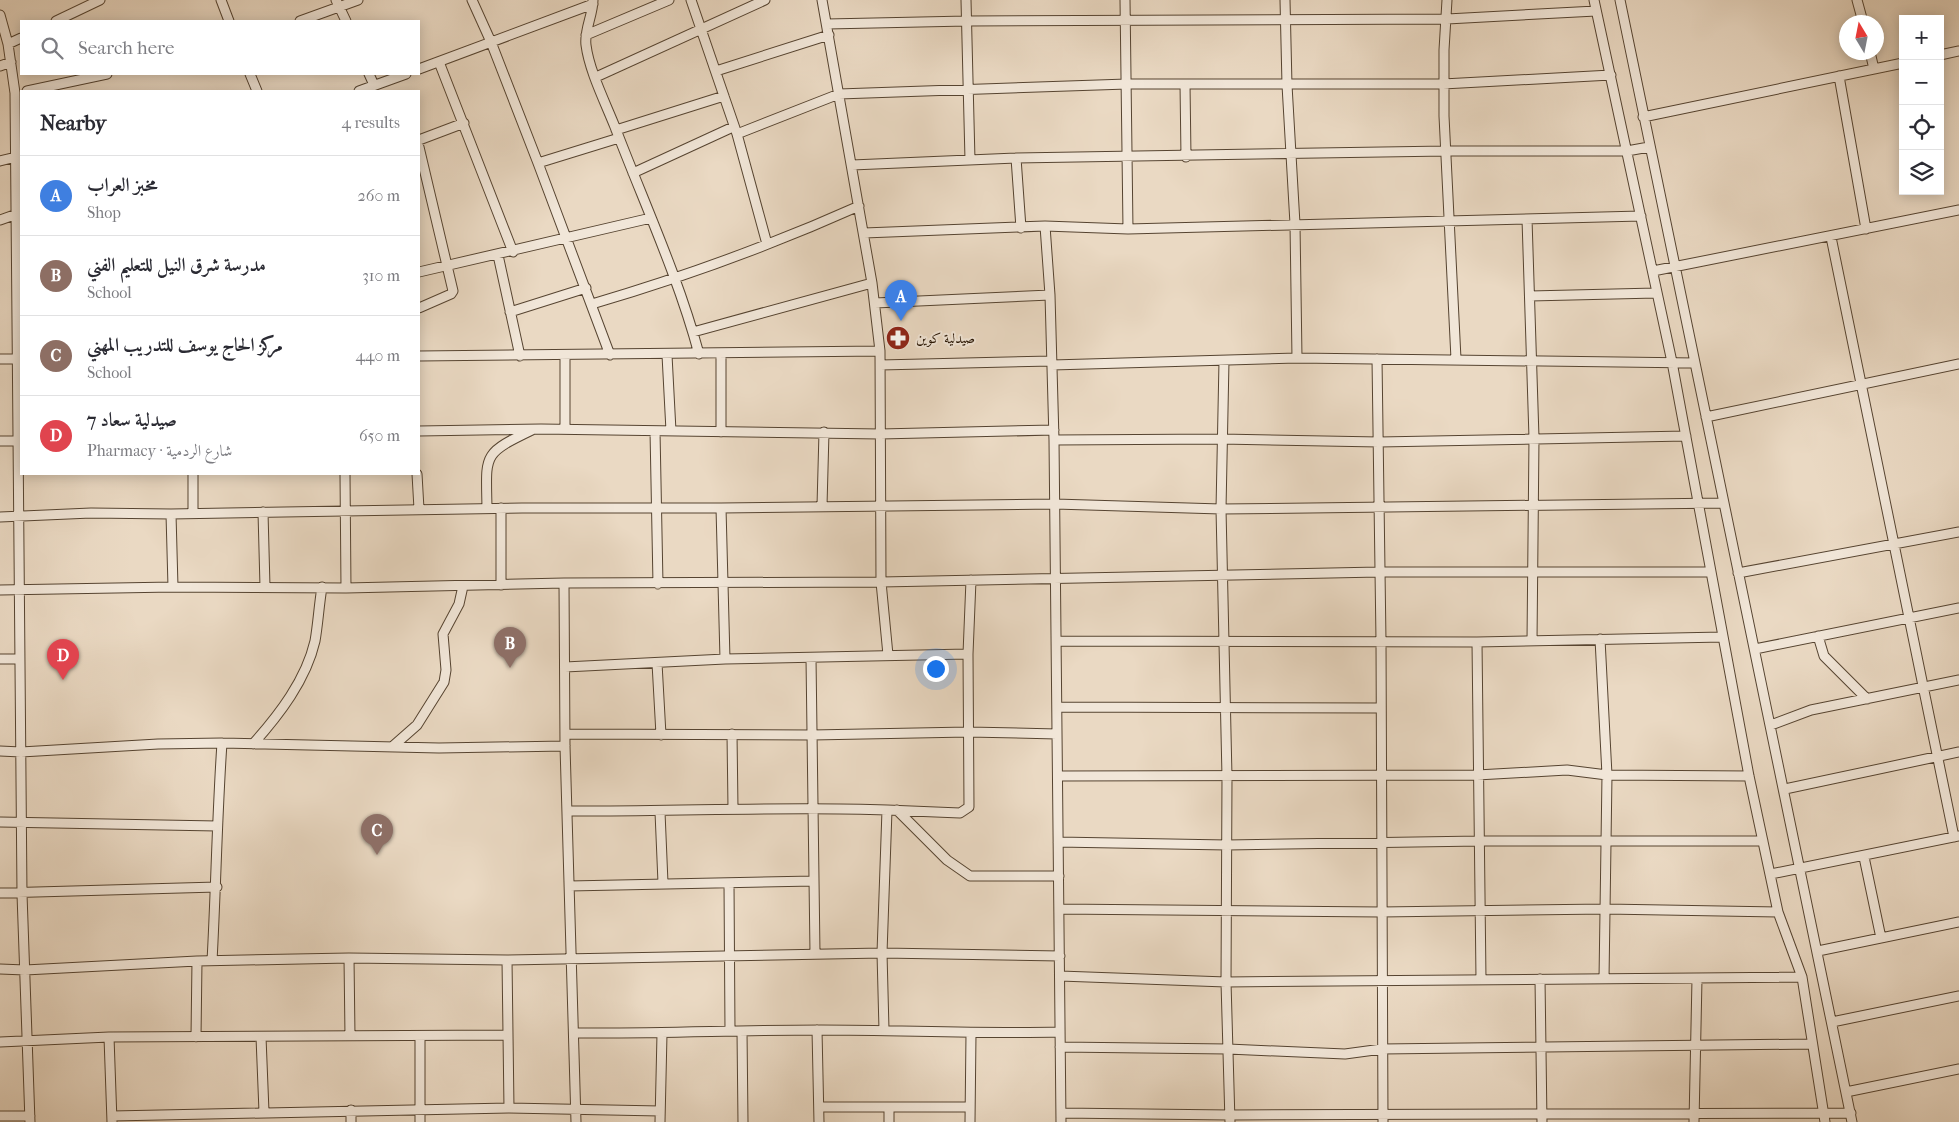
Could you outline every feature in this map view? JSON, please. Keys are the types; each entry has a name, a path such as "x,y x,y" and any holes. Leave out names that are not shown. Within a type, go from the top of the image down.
{"street":[{"path":"58,20 100,0"},
{"path":"221,0 229,20"},
{"path":"302,20 338,4 358,0"},
{"path":"472,0 491,42 610,355"},
{"path":"586,36 669,0"},
{"path":"691,0 735,131 767,244"},
{"path":"596,77 765,0"},
{"path":"822,0 864,233 880,351 881,582 888,655"},
{"path":"966,0 970,160"},
{"path":"1125,0 1128,229"},
{"path":"1285,0 1286,85 1295,224 1297,358"},
{"path":"1447,0 1444,84 1448,221 1456,359"},
{"path":"1594,0 1672,362 1749,776 1778,912 1802,977 1824,1117"},
{"path":"1857,0 1861,15"},
{"path":"1045,226 1050,295 1054,430 1061,1118 1851,1118 1802,870 1649,147 1623,1"},
{"path":"420,69 593,2"},
{"path":"593,2 586,36 587,51 617,134 677,280 699,354"},
{"path":"338,4 346,20"},
{"path":"827,24 967,21 1446,20 1596,11"},
{"path":"0,15 18,93 17,214 20,269 19,659 22,894 30,1119 0,1116"},
{"path":"716,71 829,35"},
{"path":"8,44 20,38"},
{"path":"1944,54 1959,51"},
{"path":"1872,60 1874,69"},
{"path":"0,66 11,62"},
{"path":"439,62 513,252"},
{"path":"1643,117 1899,64"},
{"path":"32,90 102,75"},
{"path":"250,75 257,90"},
{"path":"369,75 374,85"},
{"path":"362,90 403,75"},
{"path":"633,173 735,131 839,94 1126,84 1444,84 1611,75"},
{"path":"1838,76 1866,230"},
{"path":"1185,84 1186,157"},
{"path":"538,163 724,96"},
{"path":"420,140 464,123"},
{"path":"852,165 1016,158 1186,157 1446,151 1627,151 1649,147"},
{"path":"0,161 18,151"},
{"path":"420,151 453,292 420,308"},
{"path":"1016,158 1021,228"},
{"path":"592,304 677,280 859,206"},
{"path":"1653,271 1959,210"},
{"path":"0,220 17,214"},
{"path":"864,233 1045,226 1128,229 1641,216"},
{"path":"420,272 447,264 513,252 651,218"},
{"path":"1527,219 1534,438 1531,573 1532,641"},
{"path":"1771,874 1802,870 1956,837 1831,237"},
{"path":"498,255 520,356"},
{"path":"693,332 872,282"},
{"path":"510,312 586,288"},
{"path":"1530,296 1656,293"},
{"path":"875,303 1050,295"},
{"path":"420,356 667,355 880,351"},
{"path":"721,354 721,432"},
{"path":"565,355 565,429"},
{"path":"667,355 670,431"},
{"path":"880,365 1224,361 1297,358 1695,363"},
{"path":"0,359 19,359"},
{"path":"1377,359 1381,642 1380,775 1383,1119"},
{"path":"1224,361 1221,509 1227,777 1225,911 1230,1119"},
{"path":"1706,417 1959,364"},
{"path":"487,508 487,465 492,455 501,446 535,429"},
{"path":"420,431 565,429 880,434 1054,430"},
{"path":"656,431 658,584"},
{"path":"822,506 824,432"},
{"path":"1054,440 1221,438 1379,442 1686,436"},
{"path":"0,441 19,441"},
{"path":"193,475 193,513"},
{"path":"345,475 346,588"},
{"path":"417,475 419,509"},
{"path":"0,517 91,513 171,514 346,509 721,508 1055,504 1221,509 1533,507 1724,503"},
{"path":"501,585 502,508"},
{"path":"721,508 725,659"},
{"path":"263,512 265,587"},
{"path":"171,514 173,586"},
{"path":"1738,573 1959,532"},
{"path":"0,590 173,586 346,588 564,584 881,582 1379,572 1710,572"},
{"path":"567,811 660,812 733,808 814,807 965,812 969,807 968,654 971,580"},
{"path":"564,584 565,746 576,1122"},
{"path":"392,747 418,724 444,682 446,670 443,634 459,604 463,586"},
{"path":"253,744 277,715 303,673 315,640 322,588"},
{"path":"1755,649 1959,608"},
{"path":"1818,636 1824,656 1867,699"},
{"path":"1056,641 1224,643 1477,642 1723,637"},
{"path":"1600,640 1607,775 1604,979"},
{"path":"1477,642 1481,979"},
{"path":"565,667 725,659 968,654"},
{"path":"811,658 815,953"},
{"path":"0,659 19,659"},
{"path":"657,663 661,735"},
{"path":"1771,725 1810,710 1959,680"},
{"path":"1057,707 1381,708"},
{"path":"565,734 812,735 968,732 1057,734"},
{"path":"732,734 733,808"},
{"path":"0,751 21,752 222,743 392,747 565,746"},
{"path":"212,961 222,743"},
{"path":"1785,789 1959,752"},
{"path":"1058,776 1478,775 1567,770 1607,775 1749,776"},
{"path":"892,810 947,860 970,876 1058,876"},
{"path":"884,1030 882,953 892,810"},
{"path":"660,812 663,883"},
{"path":"0,822 217,826"},
{"path":"1058,842 1227,845 1607,840 1763,841"},
{"path":"1864,857 1881,938"},
{"path":"569,886 814,882"},
{"path":"729,883 730,1031"},
{"path":"0,893 22,894 216,887"},
{"path":"1059,908 1381,912 1606,909 1778,912"},
{"path":"1818,951 1959,922"},
{"path":"0,969 25,970 197,961 349,958 507,960 730,957 815,953 1060,956"},
{"path":"349,958 350,1036"},
{"path":"507,960 508,1108"},
{"path":"196,1037 197,961"},
{"path":"1060,976 1226,982 1802,977"},
{"path":"1540,978 1542,1118"},
{"path":"1694,1118 1696,979"},
{"path":"1832,1022 1959,996"},
{"path":"574,1033 662,1034 818,1030 884,1030 971,1034 1060,1032"},
{"path":"818,1030 819,1122"},
{"path":"742,1031 743,1122"},
{"path":"660,1122 662,1034"},
{"path":"970,1122 971,1034"},
{"path":"0,1042 109,1037 507,1035"},
{"path":"420,1036 420,1122"},
{"path":"109,1037 112,1119 191,1118 264,1112 351,1110 508,1108 660,1111"},
{"path":"261,1037 264,1112"},
{"path":"1060,1047 1228,1049 1346,1054 1382,1048 1695,1047 1812,1044"},
{"path":"1846,1092 1959,1069"},
{"path":"819,1107 970,1107"},
{"path":"889,1108 889,1122"},
{"path":"351,1110 351,1122"}],"place":[{"name":"مخبز العراب","path":"901,321"},
{"name":"صيدلية كوين","path":"898,338"},
{"name":"مدرسة شرق النيل للتعليم الفني","path":"510,668"},
{"name":"صيدلية سعاد 7","path":"63,680"},
{"name":"مركز الحاج يوسف للتدريب المهني","path":"377,855"}]}
